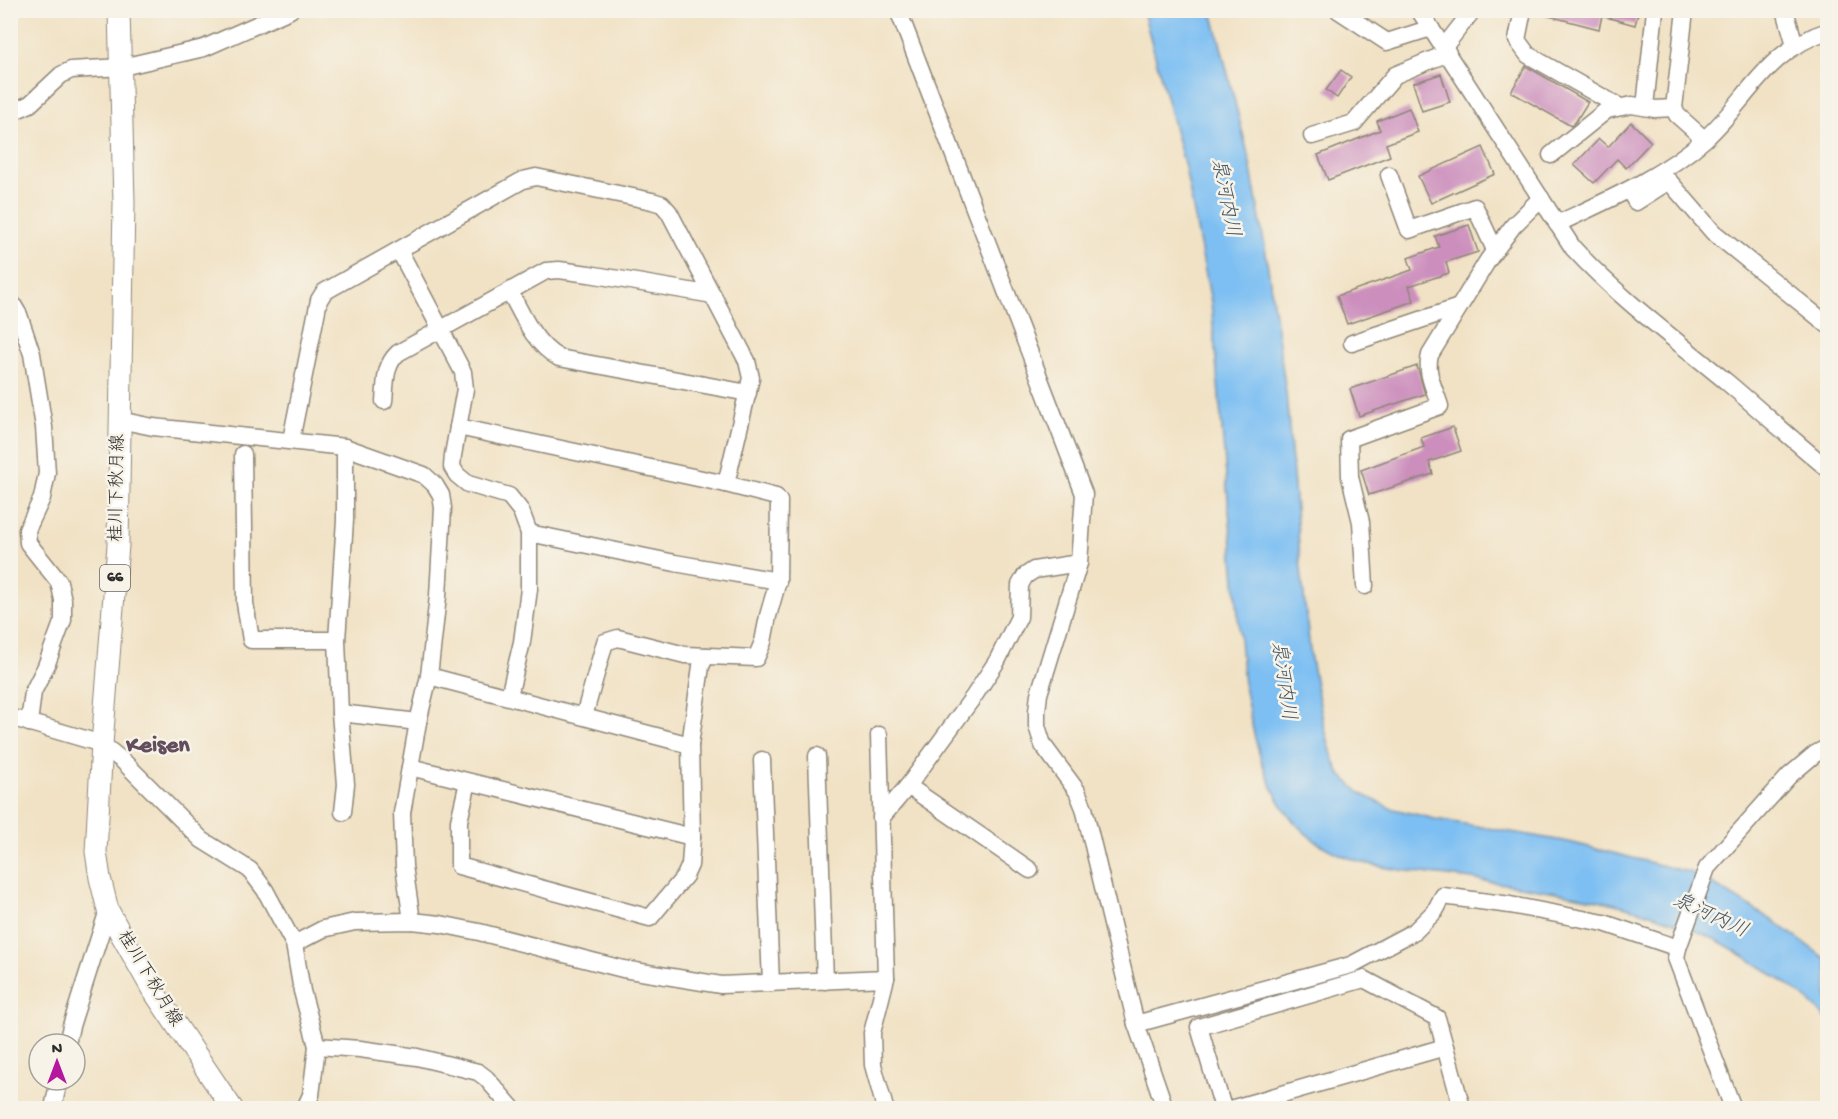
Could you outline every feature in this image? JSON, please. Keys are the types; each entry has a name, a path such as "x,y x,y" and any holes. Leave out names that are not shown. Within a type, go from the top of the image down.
{"main road":[{"name":"桂川下秋月線","path":"119,10 124,203 118,420 118,545 96,852 108,909 152,989 232,1108"}],"street":[{"path":"10,113 30,104 61,75 71,70 122,67 204,48 290,10"},
{"path":"898,10 1084,494 1079,563 1039,694 1037,726 1043,744 1077,791 1084,808 1136,1024 1165,1108"},
{"path":"1338,10 1388,42 1431,28"},
{"path":"1419,10 1573,248 1597,274 1639,312 1727,383 1827,469"},
{"path":"1312,136 1354,123 1395,75 1446,50 1473,10"},
{"path":"1523,10 1517,40 1528,55 1620,106"},
{"path":"1645,107 1655,10"},
{"path":"1685,10 1674,108 1677,115 1704,139"},
{"path":"1785,10 1795,45"},
{"path":"1557,224 1629,190 1671,164 1704,139 1773,63 1795,45 1827,31"},
{"path":"1551,155 1607,110 1620,106 1674,108"},
{"path":"1389,175 1409,230 1475,207 1495,250"},
{"path":"291,440 319,300 324,292 523,180 536,177 652,201 662,204 669,212 747,361 751,378 726,484"},
{"path":"1629,190 1636,202 1669,181 1713,232 1827,325"},
{"path":"1365,586 1361,522 1350,477 1349,439 1440,406 1428,363 1430,355 1495,250 1513,226 1541,198"},
{"path":"399,250 463,372 465,389 452,467 457,475 468,484 509,496 521,511 529,533 529,589 522,642 509,696"},
{"path":"384,401 386,371 390,360 398,353 546,271 559,270 713,295"},
{"path":"510,292 538,342 559,358 748,393"},
{"path":"10,300 19,315 32,354 44,427 47,473 42,498 27,530 28,543 59,582 63,600 63,620 46,666 33,692 29,723"},
{"path":"1352,342 1459,307"},
{"path":"118,420 153,427 345,447 424,475 435,485 441,495 443,507 438,596 429,676 418,722 402,813 404,866 412,921"},
{"path":"458,427 726,484 776,497 779,501 778,581 763,642 756,658 685,655 618,638 605,642 584,716"},
{"path":"343,812 346,784 337,640 345,520 345,447"},
{"path":"243,454 245,603 251,640 337,640"},
{"path":"529,533 675,563 778,581"},
{"path":"881,818 908,786 997,662 1019,618 1020,585 1025,576 1035,570 1079,563"},
{"path":"468,782 459,821 459,866 650,918 686,876 690,865 692,837 690,744 701,666 706,656"},
{"path":"429,676 690,744"},
{"path":"340,713 418,722"},
{"path":"10,717 102,744 124,762 202,840 250,870 265,890 294,944 302,991 317,1046 311,1095 305,1108"},
{"path":"879,735 886,978 872,1033 873,1065 885,1108"},
{"path":"1733,1108 1676,958 1707,868 1789,776 1827,747"},
{"path":"817,756 825,981"},
{"path":"762,760 771,983"},
{"path":"410,767 692,837"},
{"path":"908,786 1030,870"},
{"path":"1136,1024 1351,965 1415,931 1435,911 1443,896 1510,905 1604,923 1680,944"},
{"path":"70,1032 108,909"},
{"path":"294,944 323,929 355,922 412,921 479,932 581,959 678,980 721,986 886,978"},
{"path":"1222,1108 1199,1027 1364,979 1437,1018 1462,1108"},
{"path":"317,1046 417,1057 478,1072 512,1108"},
{"path":"1234,1108 1445,1047"},
{"path":"53,1108 56,1092"}],"water":[{"name":"泉河内川","path":"1143,11 1212,11 1249,158 1265,247 1286,392 1311,659 1324,726 1339,773 1360,793 1390,808 1435,819 1569,842 1696,874 1777,923 1827,960 1827,1020 1790,986 1724,944 1688,927 1593,899 1528,887 1398,870 1354,860 1316,841 1299,827 1276,796 1261,760 1244,685 1211,302 1185,167"}],"building":[{"path":"1546,10 1639,10 1635,25 1602,16 1599,29 1545,15"},
{"path":"1526,66 1588,102 1571,126 1511,92"},
{"path":"1341,70 1351,77 1337,98 1326,90"},
{"path":"1441,74 1450,102 1422,111 1413,83"},
{"path":"1409,108 1418,132 1386,144 1390,156 1328,180 1318,155 1380,130 1377,121"},
{"path":"1631,122 1651,142 1626,168 1617,159 1594,183 1574,165 1599,139 1608,147"},
{"path":"1483,147 1495,174 1431,203 1418,176"},
{"path":"1469,225 1478,252 1446,262 1449,273 1409,286 1414,301 1347,324 1337,296 1412,270 1408,258 1439,247 1435,236"},
{"path":"1417,366 1425,394 1359,416 1350,389"},
{"path":"1453,427 1461,451 1429,462 1433,474 1369,495 1361,470 1424,447 1421,438"}],"district":[{"name":"Keisen","path":"158,746"}]}
